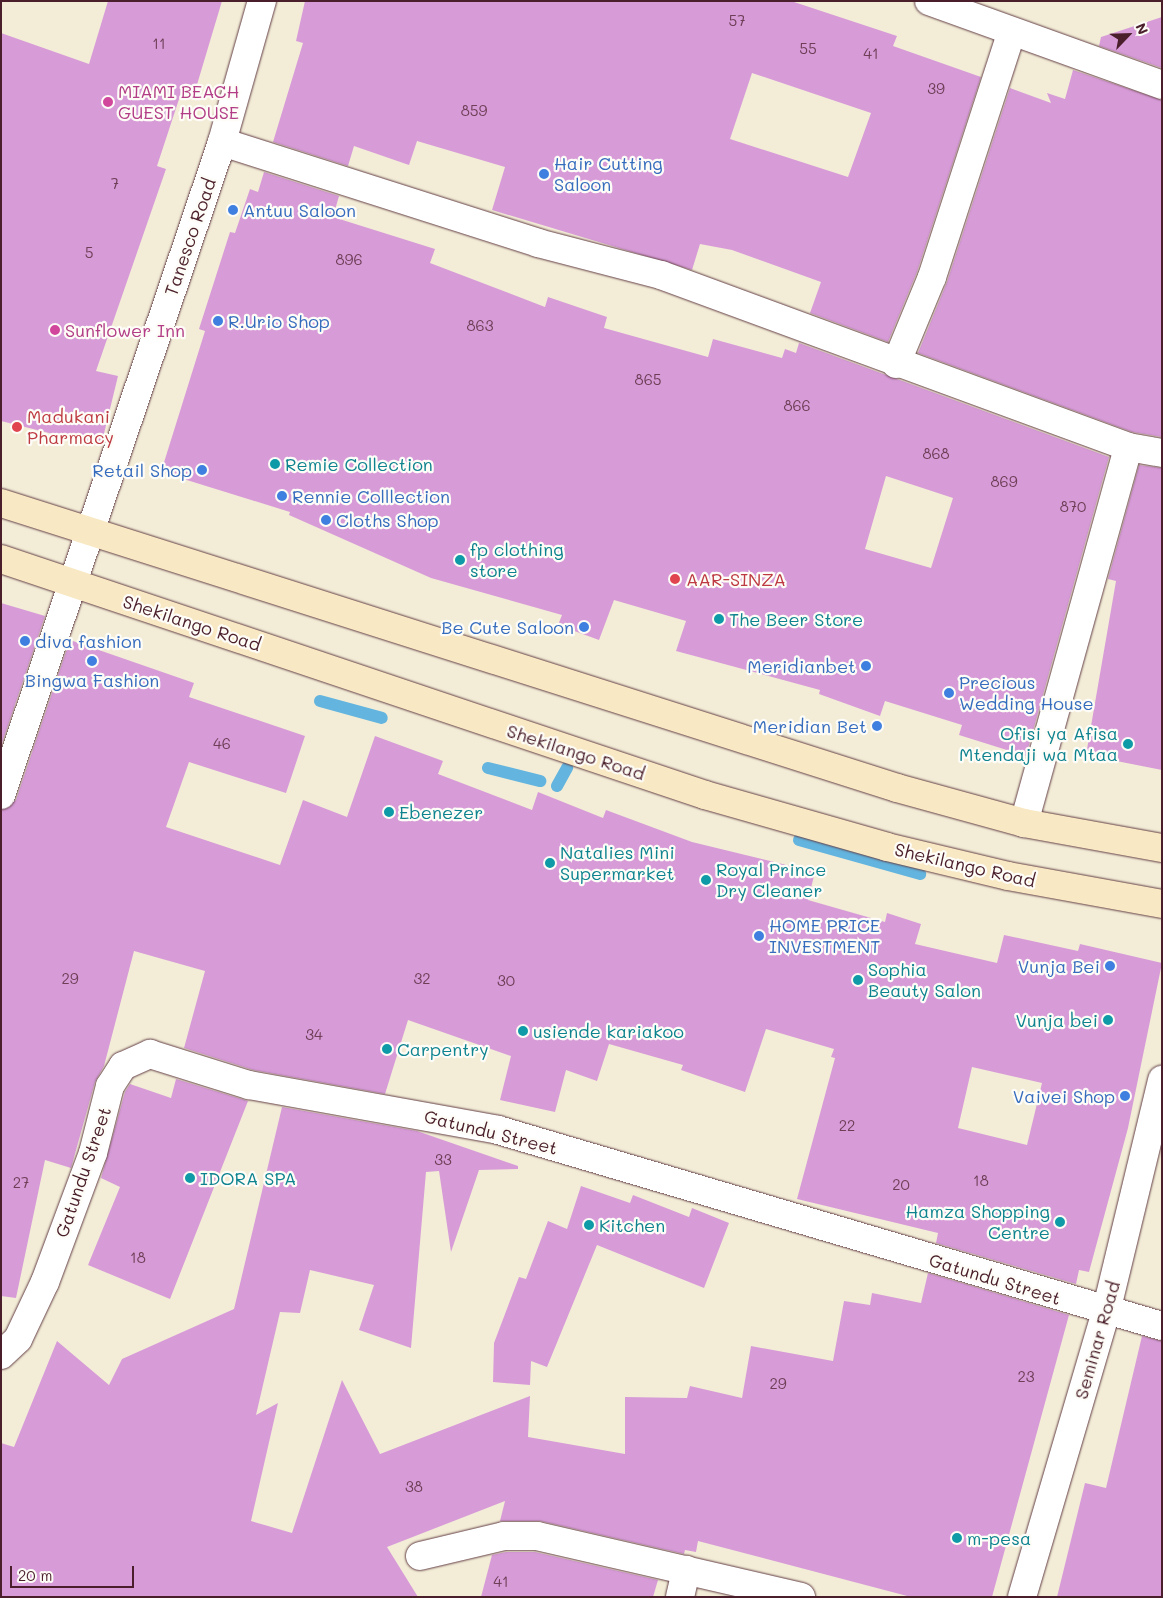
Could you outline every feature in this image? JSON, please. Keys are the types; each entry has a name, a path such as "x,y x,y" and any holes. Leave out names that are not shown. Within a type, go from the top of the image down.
{"main road":[{"path":"1,503 713,733 1024,823 1162,848"},
{"name":"Shekilango Road","path":"1,559 705,795 915,854 1162,904"}],"street":[{"name":"Tanesco Road","path":"1,795 73,584 88,531 222,142 262,1"},
{"path":"929,1 1011,34 1162,85"},
{"path":"896,364 932,277 1011,34"},
{"path":"222,142 538,243 661,275 896,364 1128,447 1162,454"},
{"path":"1024,823 1128,447"},
{"name":"Gatundu Street","path":"1,1355 18,1339 45,1282 93,1153 110,1086 123,1066 150,1054 249,1085 498,1130 1106,1312 1162,1326"},
{"name":"Seminar Road","path":"1022,1597 1106,1312 1162,1080"},
{"path":"420,1556 504,1536 537,1536 801,1597"},
{"path":"680,1597 686,1570"}],"building":[{"path":"108,1 222,1 196,88 184,84 157,166 166,169 96,371 118,376 101,446 1,421 1,33 89,64"},
{"path":"305,1 791,1 897,36 893,46 981,77 917,272 888,342 810,313 821,282 732,250 700,244 692,270 492,210 505,167 417,141 409,165 354,146 348,166 273,142 303,43 296,41","holes":["752,73 871,113 848,177 730,139"]},
{"path":"1162,17 1162,68 1099,46 1101,37"},
{"path":"1073,70 1162,100 1162,437 1132,432 918,353 947,282 1010,88 1051,103 1047,93 1065,99"},
{"path":"264,172 339,196 333,217 435,249 430,263 545,307 548,297 607,317 604,328 708,357 713,339 782,358 785,349 796,353 799,343 1109,457 1026,756 959,735 962,725 885,701 880,716 819,694 820,690 676,651 686,621 614,600 599,640 558,625 562,615 431,578 289,515 290,512 161,472 205,331 199,329 230,232 235,233 250,189 258,192","holes":["886,476 953,498 931,568 865,549"]},
{"path":"1139,465 1162,468 1162,770 1086,755 1116,581 1108,579"},
{"name":"diva fashion","path":"1,603 45,616 1,746"},
{"path":"70,640 194,683 189,697 305,736 286,793 189,762 166,827 280,865 303,800 347,817 375,736 443,761 438,774 532,810 538,792 603,818 606,810 692,842 815,872 808,900 885,922 887,913 921,924 915,944 997,963 1004,935 1078,951 1080,944 1162,963 1128,1128 1089,1272 1079,1270 1076,1284 936,1243 938,1233 797,1199 835,1058 831,1057 834,1049 766,1029 745,1092 681,1070 683,1065 609,1044 597,1081 566,1070 555,1112 500,1100 511,1056 408,1020 385,1094 253,1070 184,1048 205,971 134,951 104,1066 95,1082 71,1168 45,1160 16,1298 1,1296 1,810 16,800","holes":["972,1067 1042,1083 1027,1145 958,1128"]},
{"path":"176,1079 248,1101 170,1299 88,1265 120,1187 101,1178 125,1092 130,1084 171,1098"},
{"path":"282,1107 417,1131 518,1166 518,1169 479,1170 451,1252 439,1171 426,1172 411,1348 359,1330 374,1285 310,1270 300,1313 280,1312 256,1415 278,1403 251,1521 292,1533 342,1380 380,1454 530,1396 528,1437 625,1454 625,1397 687,1398 690,1386 742,1398 751,1346 833,1361 844,1301 870,1305 872,1293 921,1303 928,1273 1069,1315 992,1597 911,1597 698,1541 696,1552 685,1550 684,1554 540,1521 500,1521 505,1501 387,1547 418,1597 1,1597 1,1443 14,1447 57,1341 109,1385 122,1359 234,1309"},
{"path":"581,1186 630,1203 633,1195 689,1217 692,1208 729,1223 704,1288 597,1245 547,1367 531,1361 530,1385 493,1382 494,1343 519,1277 526,1279 548,1221 567,1229"},
{"path":"1142,1336 1162,1341 1162,1597 1057,1597 1085,1483 1106,1488"},
{"path":"506,1552 535,1552 658,1580 653,1597 481,1597 492,1555"}],"waterway":[{"path":"320,701 382,718"},
{"path":"488,768 540,781"},
{"path":"557,786 567,768"},
{"path":"799,840 920,874"}],"place":[{"name":"MIAMI BEACH GUEST HOUSE","path":"108,102"},
{"name":"Hair Cutting Saloon","path":"544,174"},
{"name":"Antuu Saloon","path":"233,210"},
{"name":"R.Urio Shop","path":"218,321"},
{"name":"Sunflower Inn","path":"55,330"},
{"name":"Madukani Pharmacy","path":"17,427"},
{"name":"Remie Collection","path":"275,464"},
{"name":"Retail Shop","path":"202,470"},
{"name":"Rennie Colllection","path":"282,496"},
{"name":"Cloths Shop","path":"326,520"},
{"name":"fp clothing store","path":"460,560"},
{"name":"AAR-SINZA","path":"675,579"},
{"name":"The Beer Store","path":"719,619"},
{"name":"Be Cute Saloon","path":"584,627"},
{"name":"diva fashion","path":"25,641"},
{"name":"Bingwa Fashion","path":"92,661"},
{"name":"Meridianbet","path":"866,666"},
{"name":"Precious Wedding House","path":"949,693"},
{"name":"Meridian Bet","path":"877,726"},
{"name":"Ofisi ya Afisa Mtendaji wa Mtaa","path":"1128,744"},
{"name":"Ebenezer","path":"389,812"},
{"name":"Natalies Mini Supermarket","path":"550,863"},
{"name":"Royal Prince Dry Cleaner","path":"706,880"},
{"name":"HOME PRICE INVESTMENT","path":"759,936"},
{"name":"Vunja Bei","path":"1110,966"},
{"name":"Sophia Beauty Salon","path":"858,980"},
{"name":"Vunja bei","path":"1108,1020"},
{"name":"usiende kariakoo","path":"523,1031"},
{"name":"Carpentry","path":"387,1049"},
{"name":"Vaivei Shop","path":"1125,1096"},
{"name":"IDORA SPA","path":"190,1178"},
{"name":"Hamza Shopping Centre","path":"1060,1222"},
{"name":"Kitchen","path":"589,1225"},
{"name":"m-pesa","path":"957,1538"}]}
